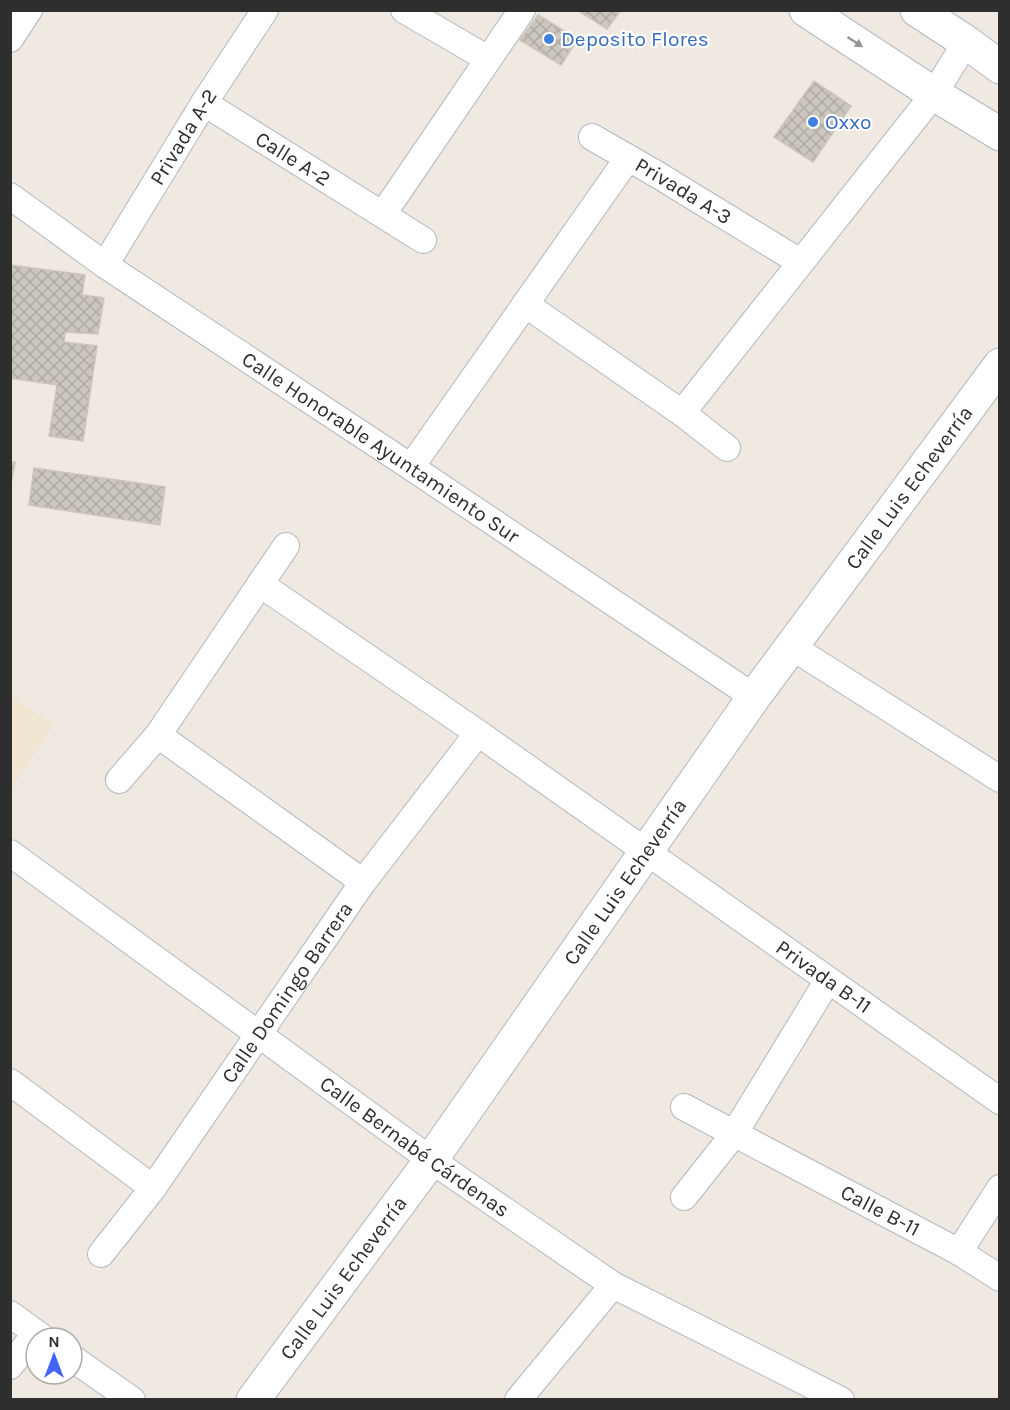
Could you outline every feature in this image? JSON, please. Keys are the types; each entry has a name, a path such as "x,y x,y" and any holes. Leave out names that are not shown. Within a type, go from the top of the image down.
{"street":[{"path":"10,39 29,10"},
{"name":"Privada A-2","path":"105,265 204,103 265,10"},
{"path":"404,10 488,59"},
{"path":"383,214 522,10"},
{"path":"806,10 999,134"},
{"path":"916,10 966,42 999,67"},
{"path":"682,413 934,94 966,42"},
{"name":"Calle A-2","path":"204,103 423,240"},
{"path":"592,137 628,158"},
{"name":"Privada A-3","path":"411,467 628,158 658,174 800,262"},
{"name":"Calle Honorable Ayuntamiento Sur","path":"10,196 105,265 754,697"},
{"path":"525,304 682,413 726,448"},
{"name":"Calle Luis Echeverría","path":"253,1400 431,1160 754,697 999,365"},
{"path":"120,780 158,735 286,546"},
{"path":"260,584 478,733 646,853"},
{"path":"792,646 999,779"},
{"name":"Calle Domingo Barrera","path":"101,1254 153,1188 363,882 478,733"},
{"path":"158,735 363,882"},
{"name":"Calle Bernabé Cárdenas","path":"10,853 431,1160 613,1285 836,1398"},
{"name":"Privada B-11","path":"646,853 999,1101"},
{"path":"684,1197 734,1134 828,980"},
{"path":"10,1082 153,1188"},
{"path":"684,1107 734,1134"},
{"name":"Calle B-11","path":"734,1134 959,1252 999,1278"},
{"path":"959,1252 999,1188"},
{"path":"518,1400 613,1285"},
{"path":"10,1314 27,1326"},
{"path":"10,1366 24,1351"},
{"path":"84,1366 132,1400"}],"shaded area":[{"path":"11,696 54,725 11,789"}],"building":[{"path":"577,10 621,10 607,29"},
{"name":"Deposito Flores","path":"538,15 578,39 561,65 520,40"},
{"name":"Oxxo","path":"814,81 851,106 813,162 774,137"},
{"path":"10,265 85,275 82,295 104,298 98,334 65,332 64,342 97,346 83,441 49,436 57,385 10,378"},
{"path":"10,462 15,462 10,490"},
{"path":"34,468 165,487 160,525 29,505"}],"place":[{"name":"Deposito Flores","path":"549,39"},
{"name":"Oxxo","path":"813,122"}]}
